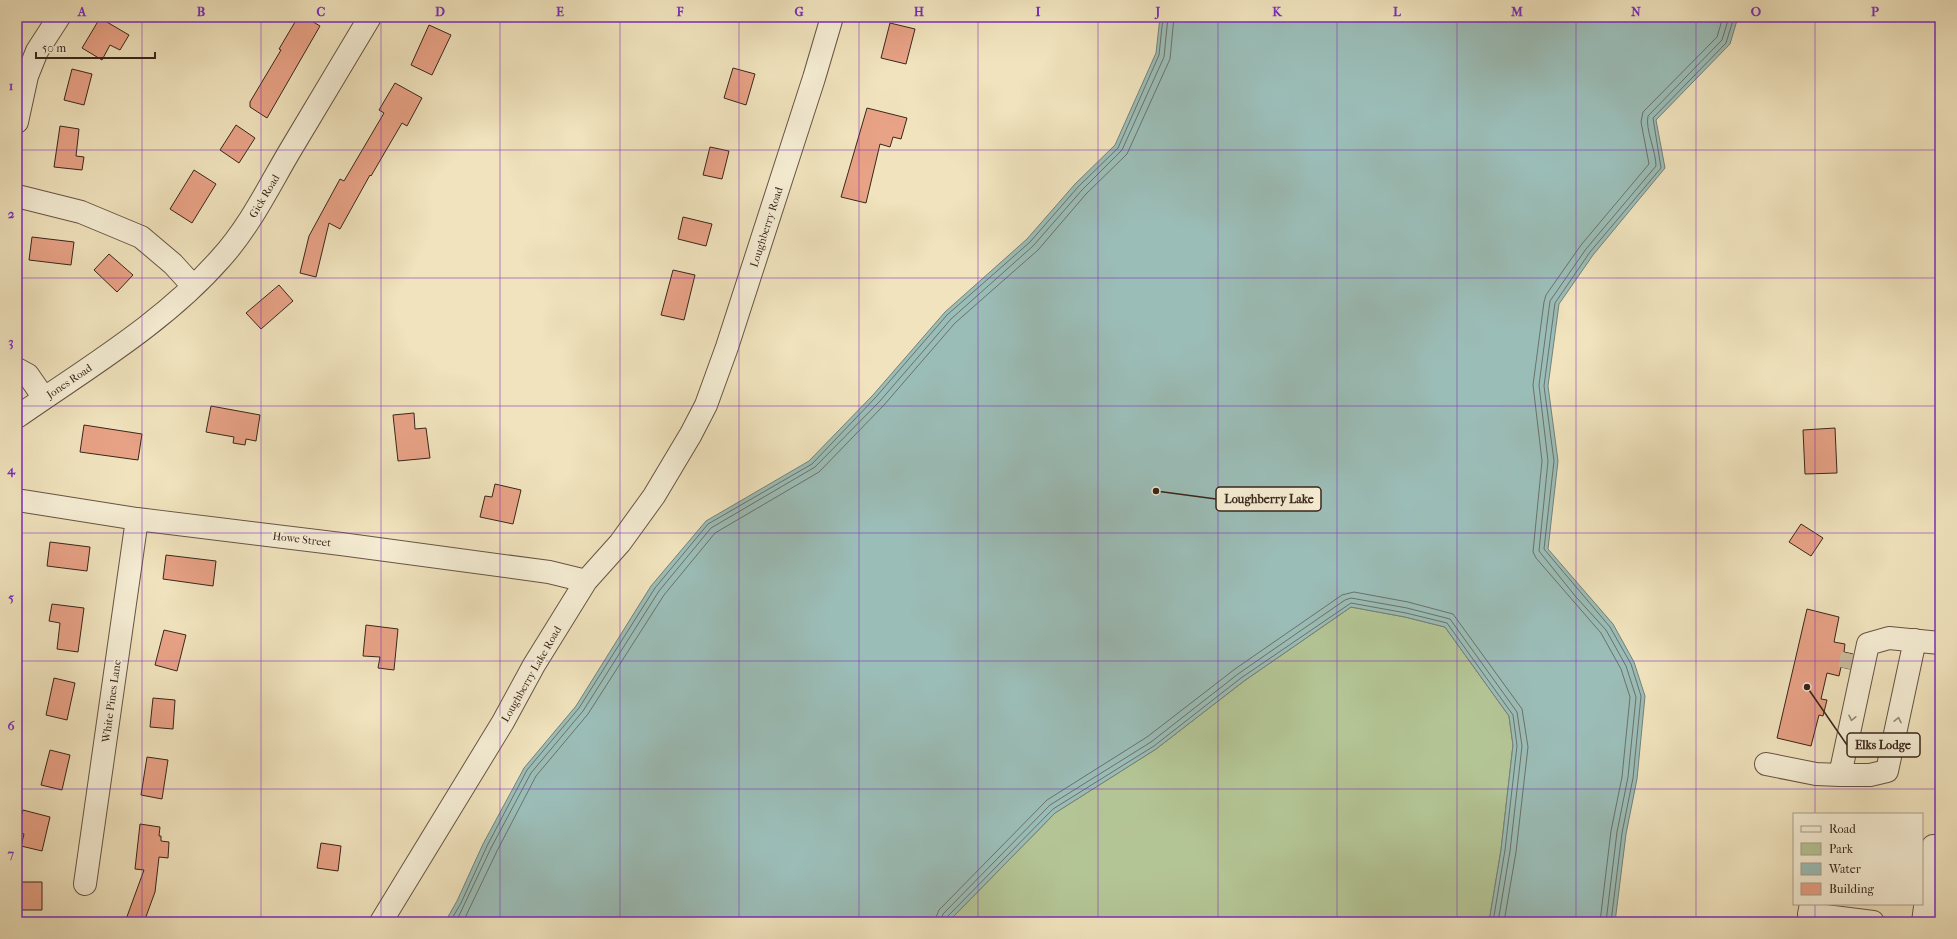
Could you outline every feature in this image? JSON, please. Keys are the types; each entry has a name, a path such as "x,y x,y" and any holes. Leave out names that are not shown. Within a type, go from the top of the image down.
{"street":[{"path":"17,122 27,76 37,51 59,17"},
{"name":"Gick Road","path":"122,345 155,320 222,258 255,213 290,149 370,17"},
{"name":"Loughberry Road","path":"691,434 706,405 727,347 814,78 832,17"},
{"path":"17,196 81,212 141,237 173,264 193,286"},
{"name":"Jones Road","path":"17,417 122,345"},
{"path":"17,369 28,375 44,398"},
{"name":"Loughberry Lake Road","path":"381,922 503,722 534,665 586,581 620,544 650,502 691,434"},
{"name":"Howe Street","path":"17,500 137,519 341,544 549,572 586,581"},
{"name":"White Pines Lane","path":"85,884 137,519"},
{"path":"1858,692 1848,676 1856,656 1889,638 1940,643"},
{"path":"1766,764 1816,774 1870,775 1887,771 1915,640"},
{"path":"1840,775 1858,692 1856,656"},
{"path":"1923,922 1932,846"},
{"path":"1811,905 1810,914 1873,922"}],"green space":[{"path":"1351,607 1405,617 1445,627 1509,716 1513,745 1501,850 1489,922 948,922 1055,813 1156,749 1244,681"}],"water":[{"path":"1160,17 1738,17 1730,44 1656,120 1665,168 1593,255 1559,304 1548,386 1558,461 1548,549 1613,624 1634,662 1645,696 1637,779 1626,834 1615,922 1489,922 1501,850 1513,745 1509,716 1445,627 1405,617 1351,607 1244,681 1156,749 1055,813 948,922 445,922 457,901 483,844 524,768 576,706 651,586 706,521 809,461 873,395 945,312 1027,239 1075,184 1115,145 1156,53"}],"building":[{"path":"298,17 305,17 320,26 267,118 250,107 250,102 281,50 279,49"},
{"path":"100,18 129,35 120,50 110,45 102,60 82,48"},
{"path":"890,23 915,29 906,64 881,58"},
{"path":"429,25 451,35 432,75 411,65"},
{"path":"733,68 755,74 746,105 724,98"},
{"path":"72,69 92,74 84,105 64,100"},
{"path":"395,83 422,98 407,126 402,123 371,176 370,175 340,229 329,223 316,277 300,273 309,236 340,179 344,181 384,113 379,110"},
{"path":"867,108 907,118 901,139 893,137 890,147 880,144 866,203 841,197"},
{"path":"236,125 255,138 239,163 220,150"},
{"path":"60,126 79,129 76,156 84,157 82,170 54,167"},
{"path":"710,147 729,151 722,179 703,175"},
{"path":"194,170 216,184 192,223 170,209"},
{"path":"683,217 712,224 706,246 678,239"},
{"path":"32,237 74,242 71,265 29,260"},
{"path":"109,254 133,275 117,292 94,270"},
{"path":"673,270 695,275 684,320 661,315"},
{"path":"279,285 293,301 261,329 246,313"},
{"path":"211,406 260,415 256,441 246,439 245,445 233,443 234,437 206,432"},
{"path":"414,413 415,429 426,428 430,458 398,461 393,415"},
{"path":"84,425 142,434 138,460 80,452"},
{"path":"1835,428 1837,473 1805,474 1803,430"},
{"path":"495,484 521,490 513,524 480,517 485,496 492,497"},
{"path":"1801,524 1823,538 1811,556 1789,542"},
{"path":"50,542 90,547 87,571 47,566"},
{"path":"166,555 216,561 213,586 163,579"},
{"path":"52,604 84,608 78,652 57,649 60,623 49,621"},
{"path":"1807,609 1839,617 1834,642 1845,644 1844,652 1853,654 1850,669 1841,667 1839,676 1827,673 1821,699 1827,700 1823,716 1819,715 1811,746 1777,738"},
{"path":"366,625 398,629 394,670 378,668 380,657 363,656"},
{"path":"164,630 186,635 177,671 155,665"},
{"path":"54,678 75,683 67,720 46,715"},
{"path":"153,698 175,700 173,729 150,727"},
{"path":"50,750 70,755 62,790 41,785"},
{"path":"147,757 168,760 162,799 141,795"},
{"path":"23,810 50,817 42,851 21,846 24,834 17,832"},
{"path":"140,824 160,827 159,836 161,836 161,841 169,842 168,858 159,857 155,892 144,922 125,922 144,870 135,869"},
{"path":"321,843 341,846 338,871 317,868"},
{"path":"18,882 42,882 42,910 19,910"}],"tunnel":[{"path":"1849,669 1852,654"}],"place":[{"name":"Loughberry Lake","path":"1156,491"},
{"name":"Elks Lodge","path":"1807,687"}]}
